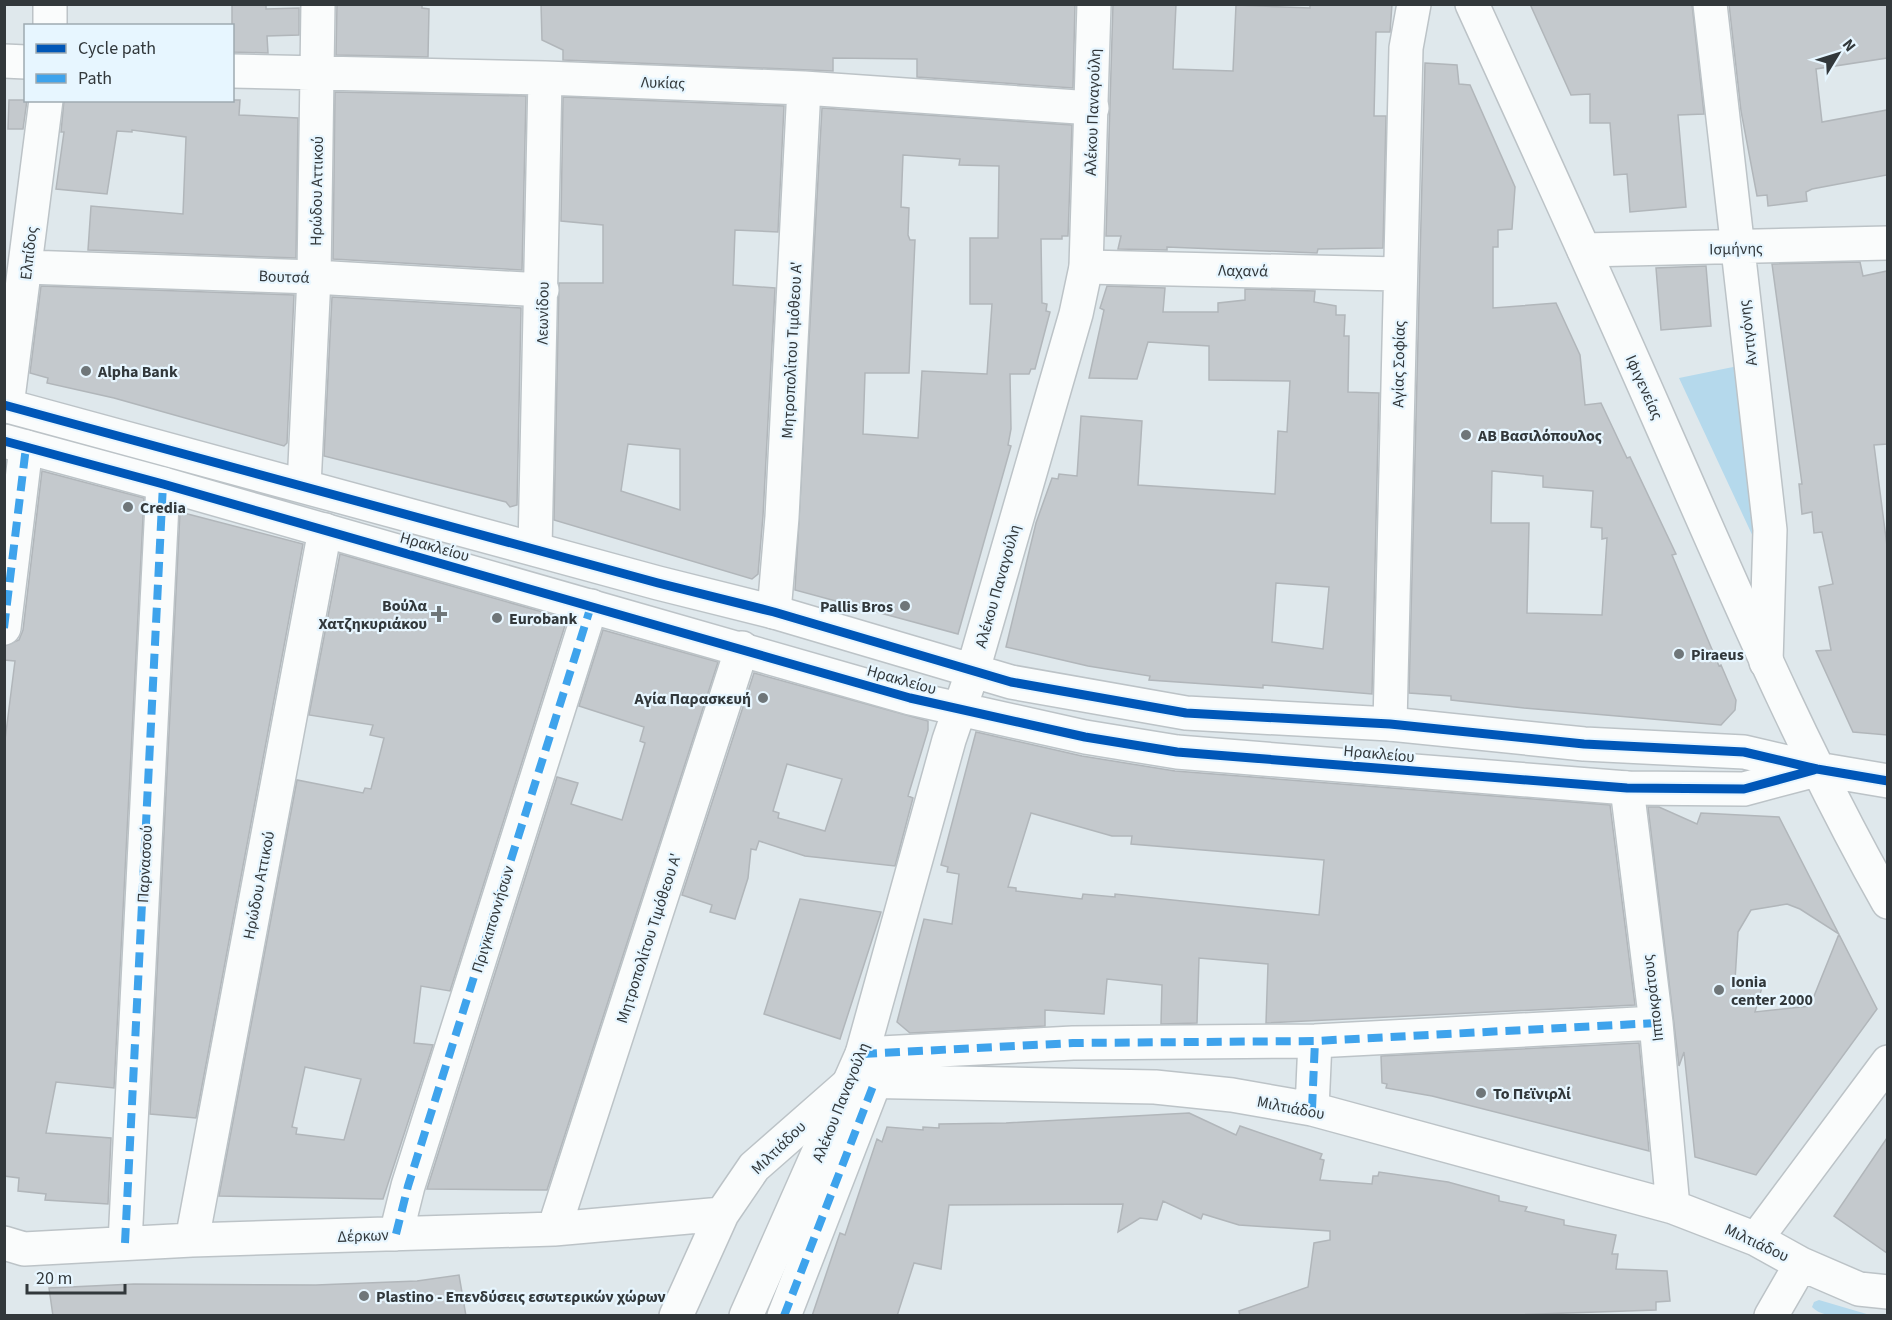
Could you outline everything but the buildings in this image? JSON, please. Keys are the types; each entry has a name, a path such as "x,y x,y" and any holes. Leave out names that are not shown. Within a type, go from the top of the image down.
{"street":[{"path":"50,4 50,24"},
{"name":"Ηρώδου Αττικού","path":"304,486 314,277 318,4"},
{"name":"Αλέκου Παναγούλη","path":"746,1316 804,1187 863,1072 959,710 974,670 1076,314 1086,267 1094,4"},
{"name":"Αγίας Σοφίας","path":"1390,724 1406,48 1414,4"},
{"name":"Ιφιγενείας","path":"1472,4 1584,250 1766,662 1817,769 1887,902"},
{"name":"Αντιγόνης","path":"1710,4 1736,248 1770,530 1766,662"},
{"path":"4,61 24,62"},
{"name":"Λυκίας","path":"234,71 318,75 545,78 804,88 1092,108"},
{"name":"Λεωνίδου","path":"535,549 545,78"},
{"name":"Μητροπολίτου Τιμόθεου Α'","path":"774,612 783,506 804,88"},
{"name":"Ελπίδος","path":"6,406 26,267 46,102"},
{"name":"Ισμήνης","path":"1584,250 1887,243"},
{"name":"Βουτσά","path":"26,267 314,277 542,290"},
{"name":"Λαχανά","path":"1086,267 1399,274"},
{"name":"Ηρακλείου","path":"6,406 774,612 1011,682 1186,713 1390,724 1584,744 1744,752 1884,787"},
{"path":"4,628 15,444"},
{"name":"Ηρακλείου","path":"15,444 959,710 1085,737 1177,752 1627,788 1744,789 1817,769"},
{"name":"Παρνασσού","path":"125,1244 163,484"},
{"name":"Ηρώδου Αττικού","path":"192,1240 325,530"},
{"name":"Πριγκιποννήσων","path":"396,1234 408,1186 591,606"},
{"name":"Μητροπολίτου Τιμόθεου Α'","path":"554,1229 742,648"},
{"name":"Ιπποκράτους","path":"1627,788 1656,1023 1673,1208"},
{"path":"784,1316 863,1072 1073,1043 1315,1041 1656,1023"},
{"path":"1312,1109 1315,1041"},
{"path":"1756,1239 1887,1062"},
{"name":"Μιλτιάδου","path":"676,1316 722,1214 754,1167 863,1072 1155,1087 1232,1095 1312,1109 1673,1208 1756,1239 1802,1264 1859,1289 1887,1292"},
{"name":"Δέρκων","path":"4,1243 24,1249 192,1240 554,1229 722,1214"},
{"path":"1771,1316 1802,1264"}],"shaded area":[{"path":"1738,366 1755,541 1679,378"},
{"path":"1819,1300 1870,1315 1831,1316 1824,1314 1812,1307 1814,1302"}],"marked path":[{"path":"4,628 26,447"},
{"path":"125,1243 163,484"},
{"path":"396,1234 408,1186 591,606"},
{"path":"862,1054 1073,1043 1315,1041 1656,1023"},
{"path":"1312,1109 1315,1041"},
{"path":"784,1316 875,1081"}],"cycle path":[{"path":"4,405 658,583 774,612 1011,682 1186,713 1390,724 1584,744 1744,752 1817,769 1888,781"},
{"path":"4,441 163,484 910,698 1085,737 1177,752 1627,788 1744,789 1814,770"}],"place":[{"name":"Alpha Bank","path":"86,371"},
{"name":"ΑΒ Βασιλόπουλος","path":"1466,435"},
{"name":"Credia","path":"128,507"},
{"name":"Pallis Bros","path":"905,606"},
{"name":"Βούλα Χατζηκυριάκου","path":"439,614"},
{"name":"Eurobank","path":"497,618"},
{"name":"Piraeus","path":"1679,654"},
{"name":"Αγία Παρασκευή","path":"763,698"},
{"name":"Ionia center 2000","path":"1719,990"},
{"name":"Το Πεϊνιρλί","path":"1481,1093"},
{"name":"Plastino - Επενδύσεις εσωτερικών χώρων","path":"364,1296"}]}
